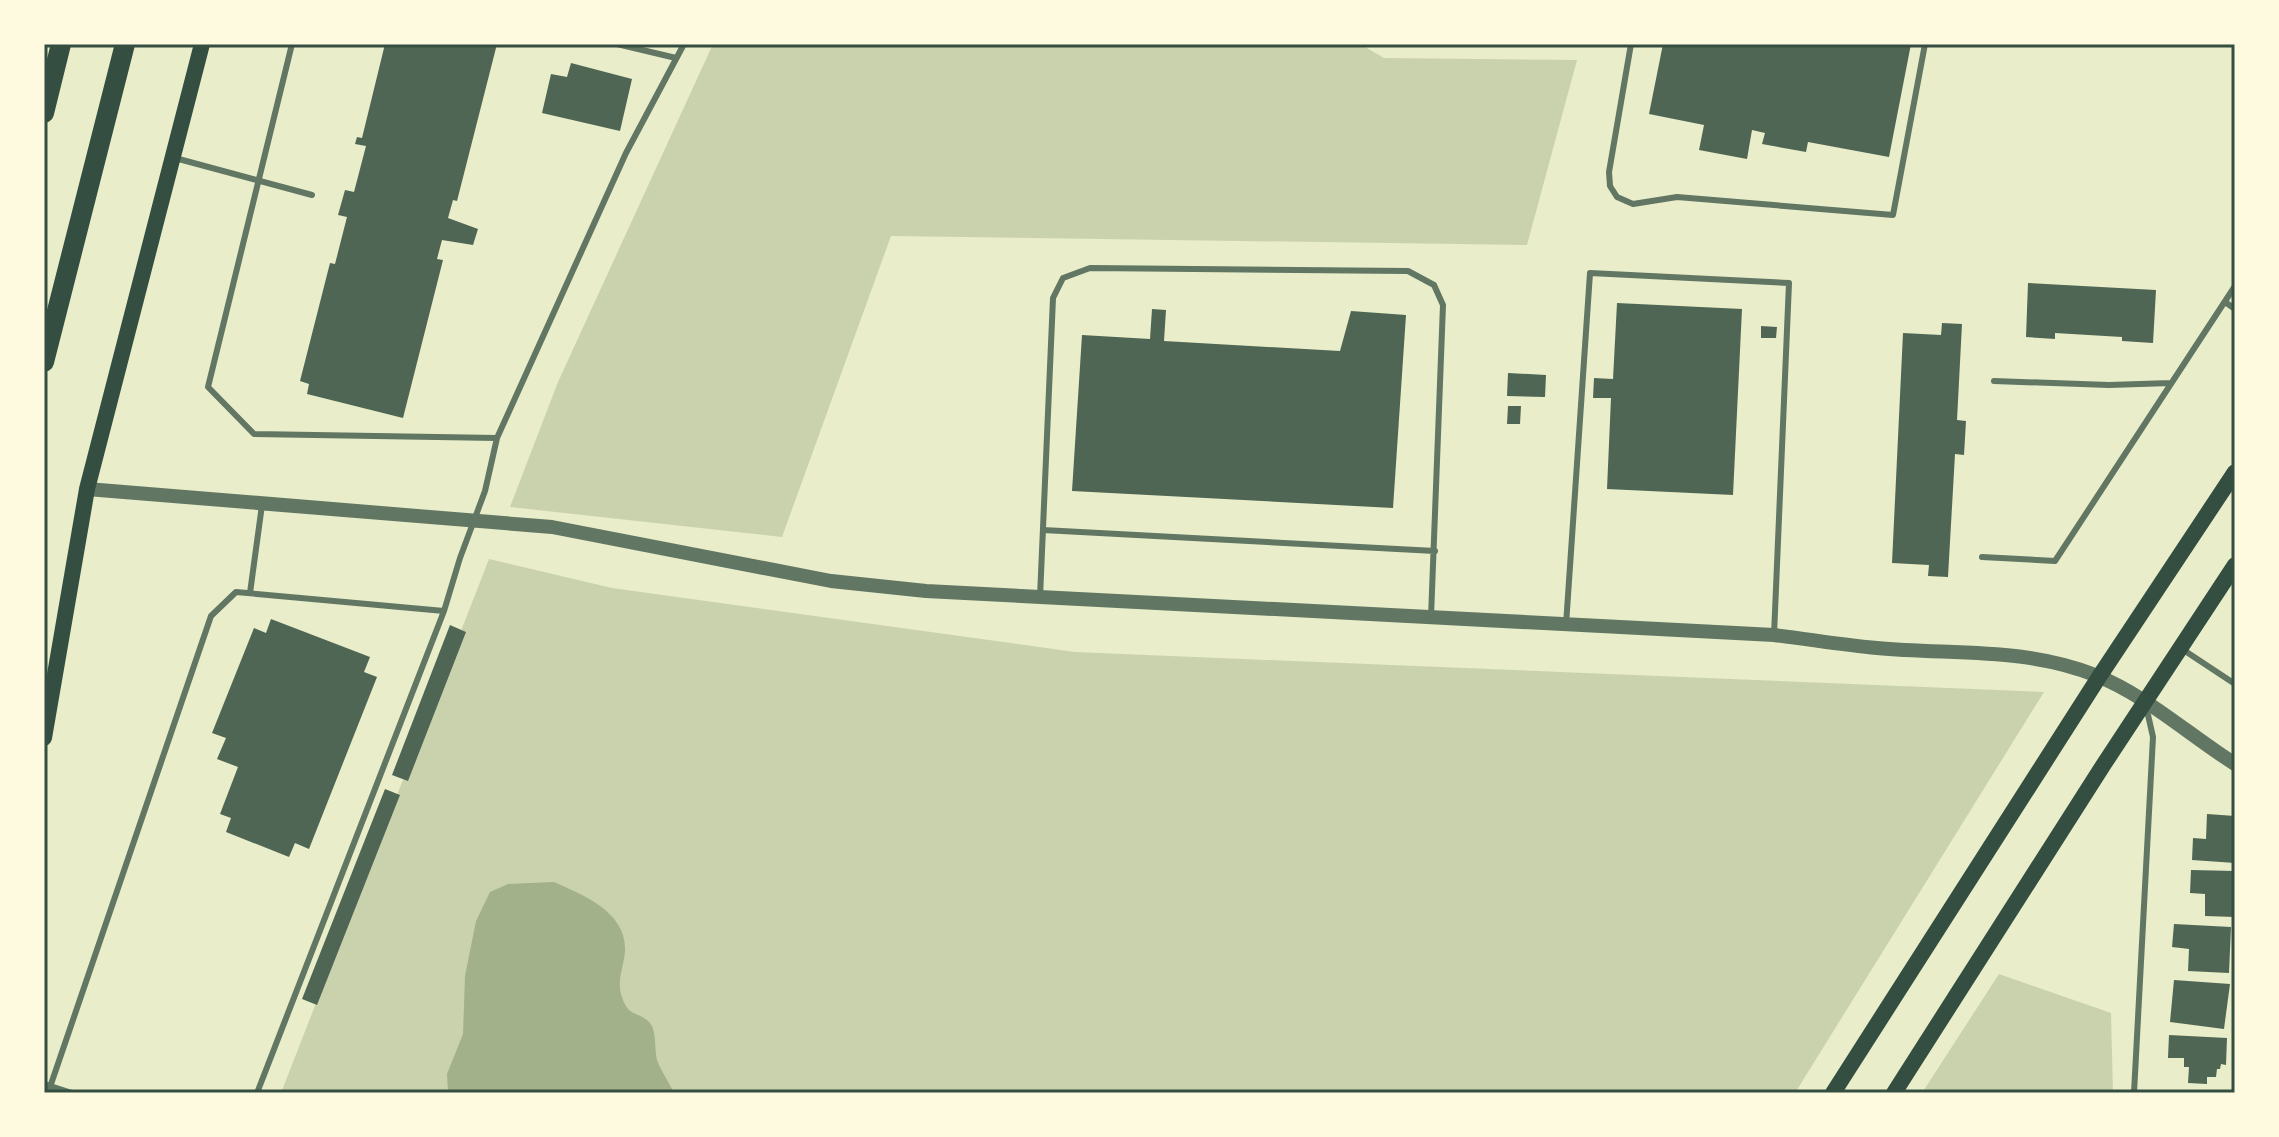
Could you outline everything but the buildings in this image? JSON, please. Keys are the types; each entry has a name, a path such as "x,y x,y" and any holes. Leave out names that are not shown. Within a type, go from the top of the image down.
{"highway":[{"path":"44,113 61,44"},
{"path":"44,362 125,44"}],"main road":[{"path":"44,738 87,489 202,44"},
{"path":"1833,1093 2099,677 2235,472"},
{"path":"1894,1093 2235,565"}],"street":[{"path":"87,489 552,527 831,581 926,591 1774,635 1878,648 2028,656 2054,661 2099,677 2145,703 2235,764"}],"lane":[{"path":"292,44 208,387 254,434 497,438"},
{"path":"617,44 676,58"},
{"path":"257,1093 444,611 485,491 497,438 626,153 684,44"},
{"path":"1631,44 1609,172 1610,186 1617,197 1633,204 1677,197 1893,215 1925,44"},
{"path":"172,157 312,195"},
{"path":"1040,597 1053,298 1063,278 1090,268 1408,271 1434,285 1443,305 1431,618"},
{"path":"1566,625 1590,273 1789,283 1774,635"},
{"path":"1982,557 2055,561 2235,286"},
{"path":"2225,302 2235,309"},
{"path":"1994,381 2109,385 2171,383"},
{"path":"250,593 262,503"},
{"path":"1043,530 1435,551"},
{"path":"72,1093 47,1087 211,616 236,592 444,611"},
{"path":"2181,648 2235,684"},
{"path":"2134,1093 2153,737 2145,703"}],"shaded area":[{"path":"713,44 1360,44 1384,58 1577,60 1527,245 891,236 782,537 510,507 558,382"},
{"path":"489,559 612,588 1075,652 2044,692 1795,1093 281,1093"},
{"path":"554,882 590,899 611,915 619,926 625,951 620,978 621,994 630,1011 650,1023 657,1060 674,1093 448,1093 447,1074 463,1034 465,976 476,921 490,892 508,884"},
{"path":"1999,974 2111,1013 2113,1093 1922,1093"}]}
